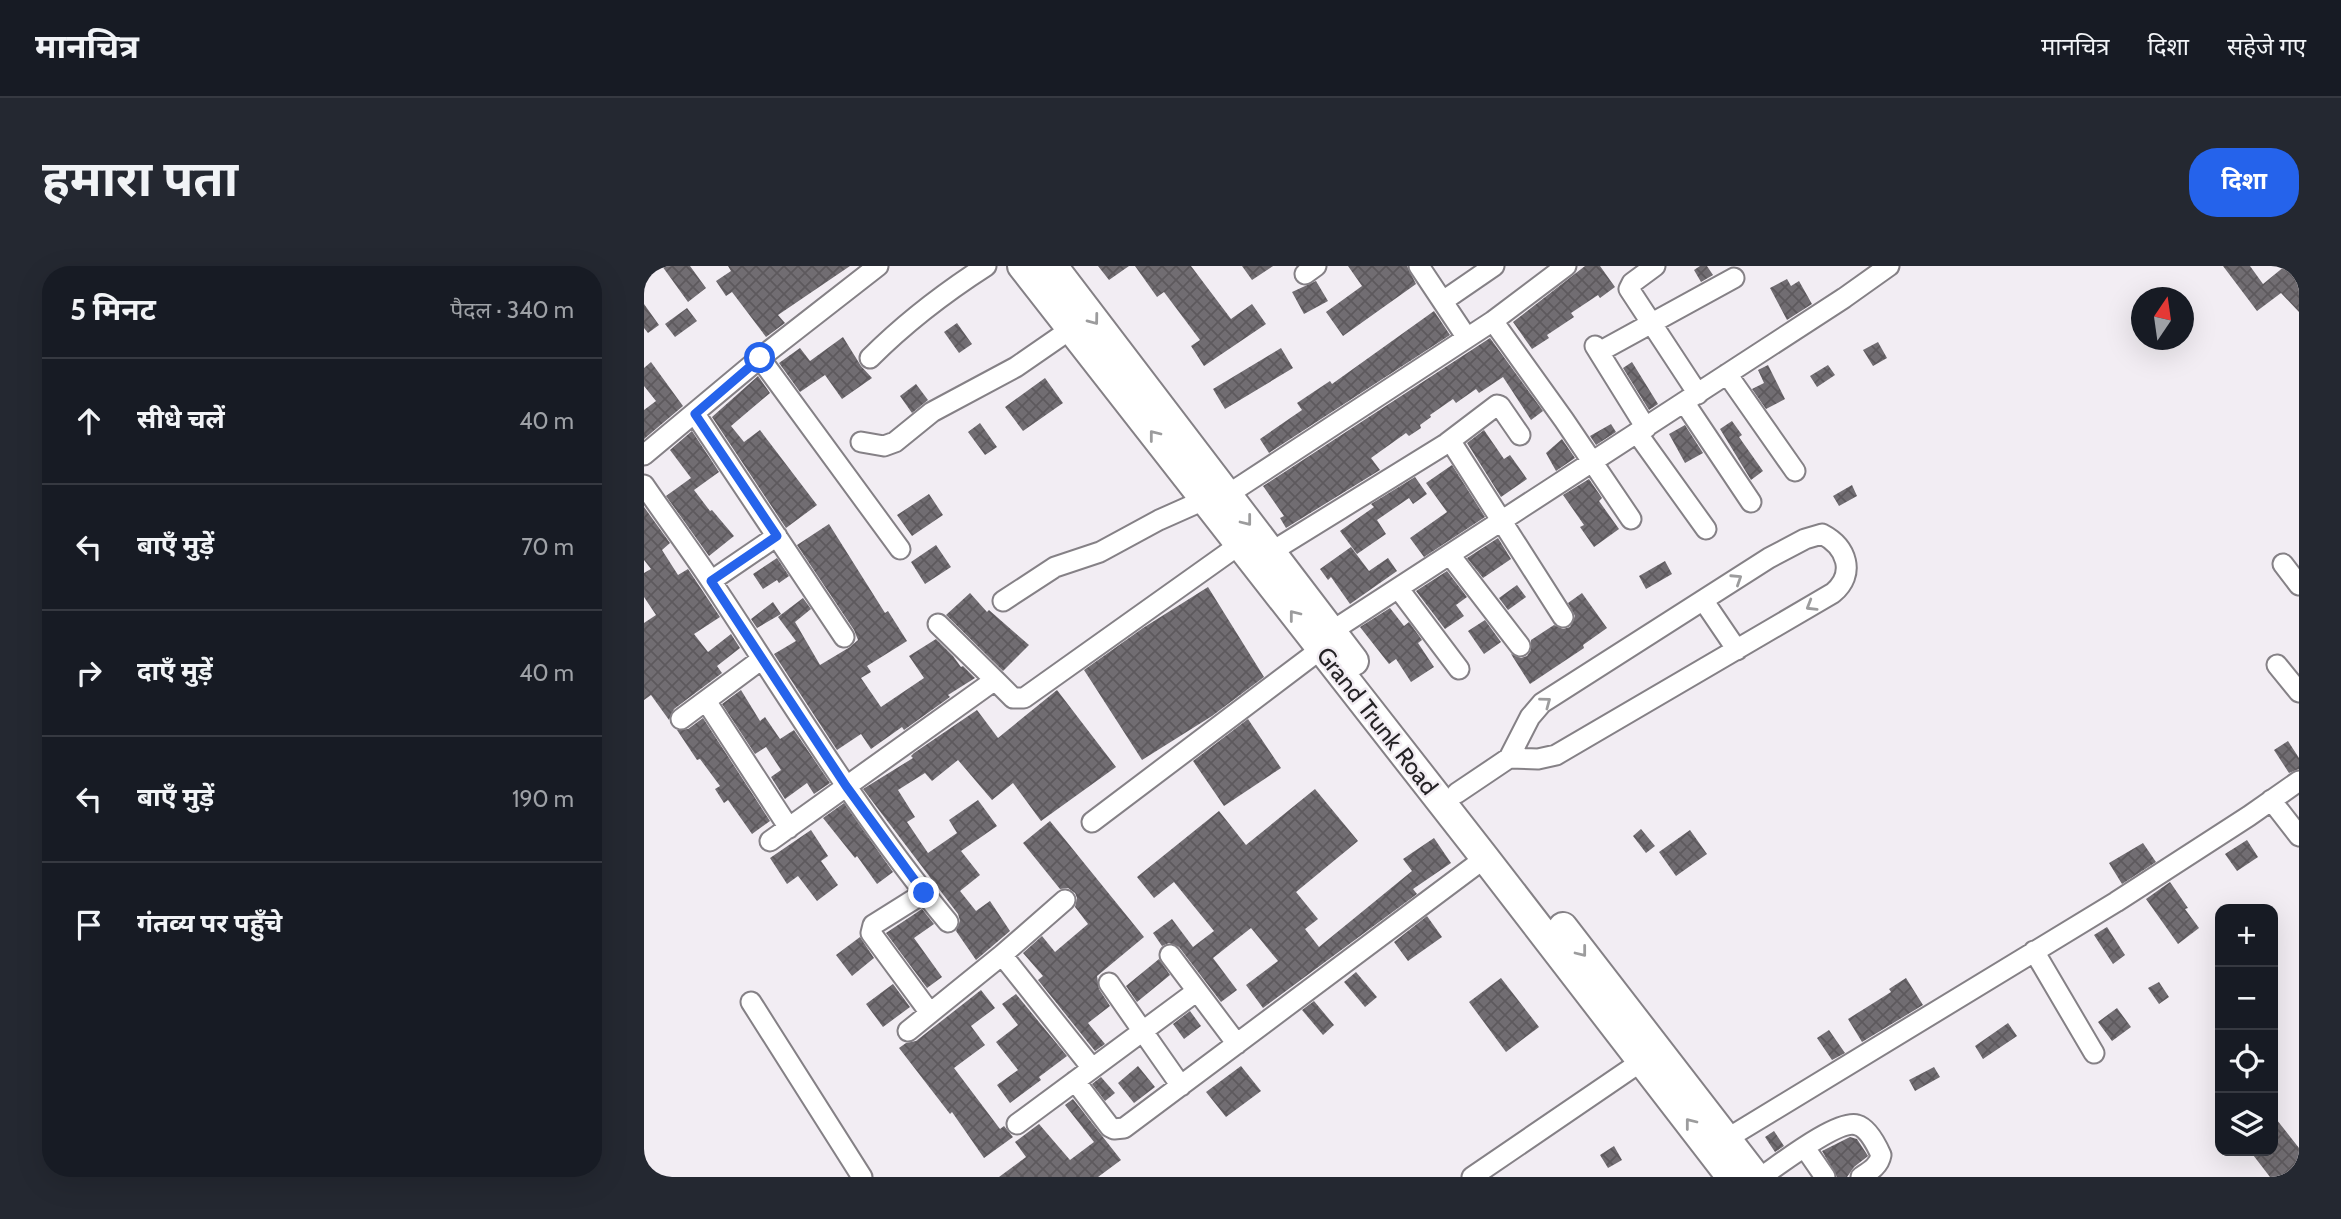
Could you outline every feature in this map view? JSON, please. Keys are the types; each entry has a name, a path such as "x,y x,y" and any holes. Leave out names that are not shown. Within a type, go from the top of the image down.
{"highway":[{"name":"Grand Trunk Road","path":"1022,266 1071,329 1216,498 1271,552 1326,640 1485,858 1731,1177"},
{"name":"Grand Trunk Road","path":"1053,266 1216,498 1239,545 1326,640 1457,793 1759,1177"}],"street":[{"path":"644,455 760,358 878,266"},
{"path":"870,358 906,324 986,266"},
{"path":"1419,266 1467,338"},
{"path":"1443,301 1494,266"},
{"path":"1003,601 1055,567 1100,552 1169,515 1216,498 1493,321 1566,266"},
{"path":"1655,266 1629,286 1631,293 1653,324 1691,398 1751,502"},
{"path":"1092,822 1326,640 1398,588 1889,266"},
{"path":"1706,529 1641,430 1597,349 1653,324 1734,278"},
{"path":"1493,321 1631,519"},
{"path":"861,442 884,446 895,442 932,412 1016,368 1071,329"},
{"path":"760,358 901,549"},
{"path":"1727,374 1795,471"},
{"path":"1271,552 1447,443 1497,405 1520,435"},
{"path":"695,414 844,637"},
{"path":"1447,443 1455,447 1563,617"},
{"path":"644,485 711,581 846,786 948,922"},
{"path":"1457,793 1509,758 1530,717 1542,703 1769,558 1814,535 1822,534 1829,538 1844,557 1848,572 1840,587 1737,650 1556,755 1538,759 1509,758"},
{"path":"711,581 777,536"},
{"path":"938,624 1013,698 1024,698 1239,545"},
{"path":"1450,555 1520,646"},
{"path":"2283,564 2299,585"},
{"path":"1398,588 1459,669"},
{"path":"1703,600 1737,650"},
{"path":"681,719 762,659"},
{"path":"2277,665 2299,692"},
{"path":"770,841 995,680"},
{"path":"706,701 789,828"},
{"path":"1728,1138 2116,902 2299,781"},
{"path":"2271,800 2299,836"},
{"path":"1075,1081 1110,1127 1119,1129 1181,1086 1485,858"},
{"path":"924,893 873,925 871,931 930,1013"},
{"path":"908,1031 1002,956 1065,901"},
{"path":"2034,951 2094,1053"},
{"path":"1170,955 1237,1044"},
{"path":"1002,956 1092,1068"},
{"path":"1109,983 1181,1086"},
{"path":"1017,1124 1197,991"},
{"path":"751,1002 862,1177"},
{"path":"1472,1177 1642,1061"},
{"path":"1759,1177 1845,1125 1855,1124 1863,1128 1881,1155 1880,1161 1872,1170 1861,1177"},
{"path":"1805,1148 1825,1177"}],"building":[{"path":"662,266 690,266 706,288 688,302"},
{"path":"728,266 850,266 778,315 785,323 766,337 732,292 726,296 716,281 731,271"},
{"path":"1098,266 1129,266 1109,280"},
{"path":"1135,266 1191,266 1231,319 1252,304 1266,324 1204,366 1191,346 1200,340 1164,292 1157,297"},
{"path":"1242,266 1273,266 1252,280"},
{"path":"1348,266 1407,266 1416,284 1343,336 1326,312 1362,286"},
{"path":"1585,266 1600,266 1615,287 1571,313 1574,317 1532,349 1513,322"},
{"path":"1707,266 1713,275 1701,282 1694,270"},
{"path":"2223,266 2250,266 2263,284 2285,266 2299,266 2299,312 2281,293 2257,311"},
{"path":"1787,279 1791,286 1799,281 1812,304 1787,320 1770,288"},
{"path":"1316,281 1328,301 1304,314 1292,292"},
{"path":"644,304 659,325 648,333 644,328"},
{"path":"687,308 697,321 675,337 665,324"},
{"path":"1434,311 1450,335 1269,453 1260,439 1302,410 1297,403 1330,381 1332,384"},
{"path":"957,323 972,344 959,353 944,332"},
{"path":"843,337 872,378 842,399 825,375 800,392 779,363 800,348 810,361"},
{"path":"1490,338 1543,411 1531,420 1503,377 1479,393 1476,389 1456,403 1453,399 1430,415 1431,417 1420,425 1421,428 1409,436 1406,433 1371,458 1380,470 1286,528 1280,518 1284,516 1263,486"},
{"path":"1878,342 1887,358 1873,366 1863,350"},
{"path":"1281,348 1293,368 1225,409 1213,389"},
{"path":"651,362 683,406 644,439 644,410 656,401 644,386 644,368"},
{"path":"1632,362 1658,404 1649,410 1623,368"},
{"path":"1768,365 1785,399 1766,409 1752,389 1764,383 1758,370"},
{"path":"1828,365 1835,375 1817,387 1810,376"},
{"path":"758,376 770,393 731,426 744,442 760,430 817,505 786,528 712,417"},
{"path":"1045,378 1063,403 1023,431 1005,407"},
{"path":"916,384 928,400 912,413 900,396"},
{"path":"1732,421 1742,435 1739,437 1763,471 1751,480 1720,429"},
{"path":"980,423 997,447 985,455 968,432"},
{"path":"1611,424 1616,432 1596,445 1590,436"},
{"path":"1685,425 1703,453 1685,463 1669,434"},
{"path":"1484,430 1504,459 1510,455 1527,479 1501,497 1467,443"},
{"path":"692,431 719,472 694,490 734,536 709,556 666,496 691,478 670,450"},
{"path":"1562,439 1575,458 1556,471 1546,453"},
{"path":"1452,465 1485,517 1424,557 1410,538 1447,512 1426,483"},
{"path":"1415,477 1427,494 1413,504 1409,498 1377,520 1386,534 1357,554 1340,531 1374,507 1371,504"},
{"path":"1589,479 1602,498 1599,501 1619,529 1594,547 1580,527 1584,525 1563,495"},
{"path":"1852,485 1857,496 1839,506 1833,496"},
{"path":"929,494 943,515 912,536 897,515"},
{"path":"644,507 670,543 662,550 678,575 688,569 720,617 694,634 708,652 731,634 740,648 717,666 722,673 674,709 669,720 651,695 644,700 644,623 656,615 644,597 644,573 651,569 644,560"},
{"path":"829,524 885,613 888,611 907,641 867,666 871,672 861,678 881,707 924,678 909,656 936,639 961,667 975,678 948,695 950,697 904,730 902,727 871,749 861,734 837,750 774,654 796,641 778,617 803,598 811,609 795,622 820,665 858,640 797,545"},
{"path":"1498,538 1511,559 1483,578 1467,558"},
{"path":"936,545 951,567 925,584 911,562"},
{"path":"1351,547 1369,571 1388,558 1397,571 1350,604 1331,577 1328,580 1320,569"},
{"path":"777,558 789,576 763,589 753,574"},
{"path":"1665,561 1672,574 1646,589 1639,576"},
{"path":"1447,571 1467,597 1456,605 1464,616 1445,629 1416,591"},
{"path":"1517,585 1526,597 1508,610 1499,598"},
{"path":"1208,587 1264,677 1212,716 1142,760 1084,670"},
{"path":"970,593 987,612 989,610 1029,645 1003,671 946,615"},
{"path":"1582,593 1607,628 1583,645 1584,648 1530,684 1511,654 1521,658 1527,656 1531,650 1531,640 1554,625 1563,629 1570,627 1575,616 1568,603"},
{"path":"773,602 781,614 757,628 751,619"},
{"path":"1390,608 1404,626 1409,622 1422,640 1418,643 1434,667 1411,682 1396,659 1389,664 1360,627"},
{"path":"1485,620 1501,642 1484,654 1468,631"},
{"path":"741,690 760,721 765,717 780,739 794,730 830,783 814,794 807,783 785,799 771,777 781,770 766,747 755,754 722,704"},
{"path":"1057,690 1116,767 1041,821 1013,783 992,800 958,760 932,781 925,773 898,790 915,817 907,822 928,853 957,833 949,820 978,800 997,826 961,851 980,875 960,891 976,911 990,901 1010,931 976,960 956,931 960,921 958,914 863,789 913,758 911,756 914,753 977,710 998,738"},
{"path":"703,718 770,821 752,834 728,800 724,803 715,789 720,786 700,759 697,760 677,730 688,729"},
{"path":"1248,719 1281,768 1224,806 1193,761"},
{"path":"2288,741 2299,758 2299,769 2289,773 2274,750"},
{"path":"1315,789 1358,841 1296,892 1318,919 1305,929 1319,947 1412,871 1403,859 1434,838 1451,863 1413,889 1417,894 1263,1008 1246,985 1278,961 1251,928 1213,958 1237,990 1221,1002 1179,947 1169,943 1162,946 1153,933 1172,919 1193,947 1214,931 1174,882 1154,898 1137,877 1219,811 1246,845"},
{"path":"844,803 893,872 877,884 857,856 855,858 823,818"},
{"path":"1050,821 1144,937 1097,976 1099,989 1110,1006 1088,1023 1105,1044 1095,1051 1038,980 1043,976 1023,953 1042,936 1055,952 1088,924 1075,907 1075,893 1068,888 1060,889 1023,843"},
{"path":"1641,829 1655,846 1646,853 1633,836"},
{"path":"811,830 828,856 821,861 838,885 817,901 798,876 787,884 770,858"},
{"path":"1690,830 1707,854 1676,876 1659,852"},
{"path":"2247,840 2258,857 2237,871 2225,854"},
{"path":"2143,843 2156,862 2122,884 2109,863"},
{"path":"2170,882 2199,928 2178,944 2146,899"},
{"path":"922,909 934,924 914,938 942,977 927,988 886,933"},
{"path":"1427,916 1442,937 1408,961 1394,942"},
{"path":"2107,927 2125,955 2113,964 2094,935"},
{"path":"860,937 874,958 852,976 836,955"},
{"path":"1159,959 1170,975 1137,1002 1126,986"},
{"path":"1356,972 1377,997 1365,1007 1344,982"},
{"path":"1501,978 1539,1027 1506,1052 1469,1002"},
{"path":"1906,978 1923,1005 1862,1042 1848,1019 1891,992 1889,989"},
{"path":"2159,982 2169,997 2159,1004 2148,988"},
{"path":"893,984 910,1007 883,1027 866,1004"},
{"path":"981,990 995,1008 971,1026 985,1045 954,1068 1000,1129 1004,1126 1013,1137 984,1158 952,1112 950,1114 899,1048 916,1041"},
{"path":"1016,994 1067,1056 1010,1103 997,1085 1018,1070 996,1042 1018,1025 1002,1004"},
{"path":"1314,1001 1334,1025 1323,1035 1302,1010"},
{"path":"2117,1008 2131,1027 2112,1041 2098,1022"},
{"path":"1190,1011 1201,1026 1184,1039 1173,1024"},
{"path":"2008,1023 2017,1036 1983,1059 1975,1046"},
{"path":"1829,1030 1845,1053 1832,1060 1817,1038"},
{"path":"1138,1066 1155,1087 1134,1103 1118,1083"},
{"path":"1241,1066 1261,1091 1226,1117 1206,1092"},
{"path":"1934,1067 1940,1077 1915,1091 1909,1080"},
{"path":"1101,1077 1115,1093 1105,1101 1092,1084"},
{"path":"1073,1099 1121,1160 1098,1177 999,1177 1026,1157 1015,1142 1039,1124 1070,1160 1094,1142 1065,1105"},
{"path":"2278,1121 2299,1148 2299,1177 2270,1177 2254,1156 2278,1156"},
{"path":"1774,1131 1784,1146 1775,1152 1765,1137"},
{"path":"1850,1137 1857,1139 1868,1156 1854,1167 1847,1177 1837,1177 1822,1151"},
{"path":"1614,1146 1622,1160 1608,1168 1600,1155"}],"route":[{"path":"760,358 695,414 777,536 711,581 846,786 924,893"}]}
